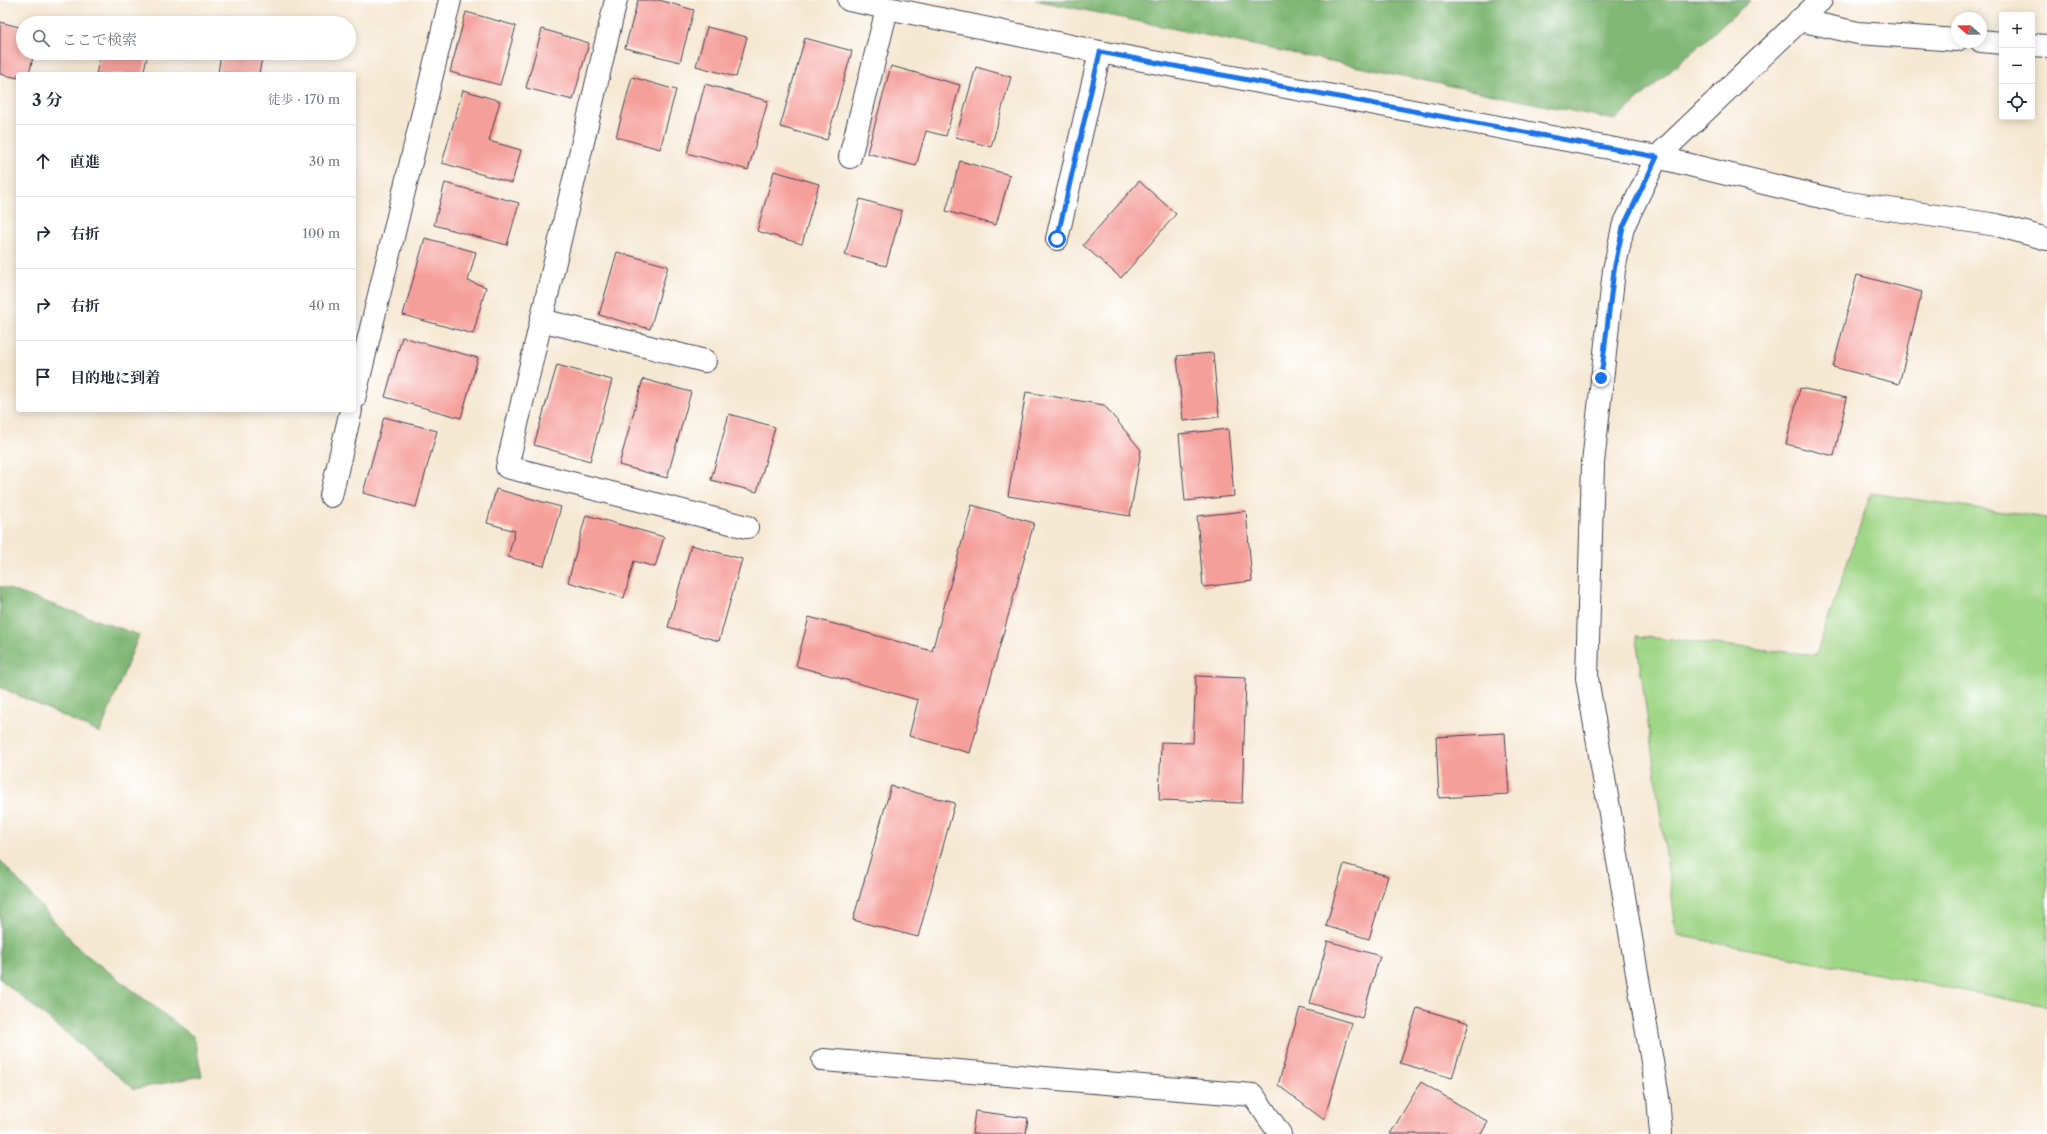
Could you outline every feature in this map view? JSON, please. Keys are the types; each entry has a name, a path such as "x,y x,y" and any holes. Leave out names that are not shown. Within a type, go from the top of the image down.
{"street":[{"path":"356,391 450,0"},
{"path":"616,0 507,466 747,527"},
{"path":"849,0 1100,52 1657,157 1842,202 1997,225 2047,239"},
{"path":"1661,1134 1658,1097 1587,678 1593,463 1614,270 1623,227 1657,157 1821,0"},
{"path":"850,156 887,8"},
{"path":"1799,20 1858,33 1951,40"},
{"path":"1987,42 1999,43"},
{"path":"2035,45 2047,46"},
{"path":"1057,239 1100,52"},
{"path":"541,320 705,361"},
{"path":"331,496 352,412"},
{"path":"823,1060 1253,1095 1280,1134"}],"green space":[{"path":"1035,0 1751,0 1615,120"},
{"path":"1871,493 2047,518 2047,1007 1677,935 1636,636 1816,655"},
{"path":"0,586 139,635 100,733 0,687"},
{"path":"0,860 80,950 194,1037 202,1076 134,1089 0,979"}],"building":[{"path":"638,0 659,0 694,10 680,62 625,48"},
{"path":"466,12 516,26 500,85 450,72"},
{"path":"0,22 16,26 16,60 32,60 29,72 16,72 16,78 0,74"},
{"path":"707,27 747,37 736,77 696,66"},
{"path":"542,29 589,43 573,100 526,88"},
{"path":"805,38 852,51 827,140 780,127"},
{"path":"99,60 146,60 143,72 96,72"},
{"path":"220,60 262,60 259,72 218,72"},
{"path":"891,66 960,85 946,136 926,131 916,166 867,153"},
{"path":"976,67 1011,77 991,147 956,137"},
{"path":"632,77 676,90 660,149 616,137"},
{"path":"705,84 768,101 748,170 687,153"},
{"path":"463,90 500,101 489,141 521,150 512,183 442,163"},
{"path":"960,161 1010,175 996,225 946,211"},
{"path":"774,171 819,184 802,244 757,231"},
{"path":"1139,181 1176,214 1121,278 1083,245"},
{"path":"445,183 519,203 507,245 434,225"},
{"path":"860,199 902,211 886,266 845,255"},
{"path":"425,238 476,252 468,281 486,287 473,334 403,315"},
{"path":"617,252 668,266 650,329 599,315"},
{"path":"1857,275 1922,292 1899,384 1833,367"},
{"path":"402,337 478,358 461,418 385,397"},
{"path":"1213,353 1219,417 1183,421 1177,356"},
{"path":"557,365 612,380 590,461 534,445"},
{"path":"643,379 691,392 667,478 619,465"},
{"path":"1800,388 1847,398 1834,456 1786,444"},
{"path":"1026,392 1104,405 1141,450 1130,516 1008,496"},
{"path":"729,414 775,427 757,492 711,480"},
{"path":"384,417 437,431 416,507 363,493"},
{"path":"1228,429 1234,496 1185,501 1179,434"},
{"path":"496,489 561,507 544,566 508,557 515,531 487,523"},
{"path":"972,505 1034,523 970,753 909,736 918,700 796,666 809,617 932,651"},
{"path":"1246,511 1252,581 1203,587 1197,516"},
{"path":"586,515 664,537 655,567 634,561 624,598 568,582"},
{"path":"691,545 742,559 719,641 668,627"},
{"path":"1196,676 1246,678 1242,803 1159,800 1161,742 1193,743"},
{"path":"1505,733 1509,794 1439,798 1436,737"},
{"path":"891,786 955,803 918,937 853,920"},
{"path":"1344,864 1388,876 1369,939 1326,926"},
{"path":"1328,941 1380,956 1362,1018 1310,1003"},
{"path":"1300,1008 1352,1023 1324,1120 1278,1085"},
{"path":"1417,1008 1469,1023 1452,1078 1400,1063"},
{"path":"1421,1082 1488,1122 1481,1134 1390,1134"},
{"path":"975,1111 1028,1118 1026,1134 972,1134"}],"route":[{"path":"1057,239 1100,52 1657,157 1623,227 1614,270 1601,378"}]}
